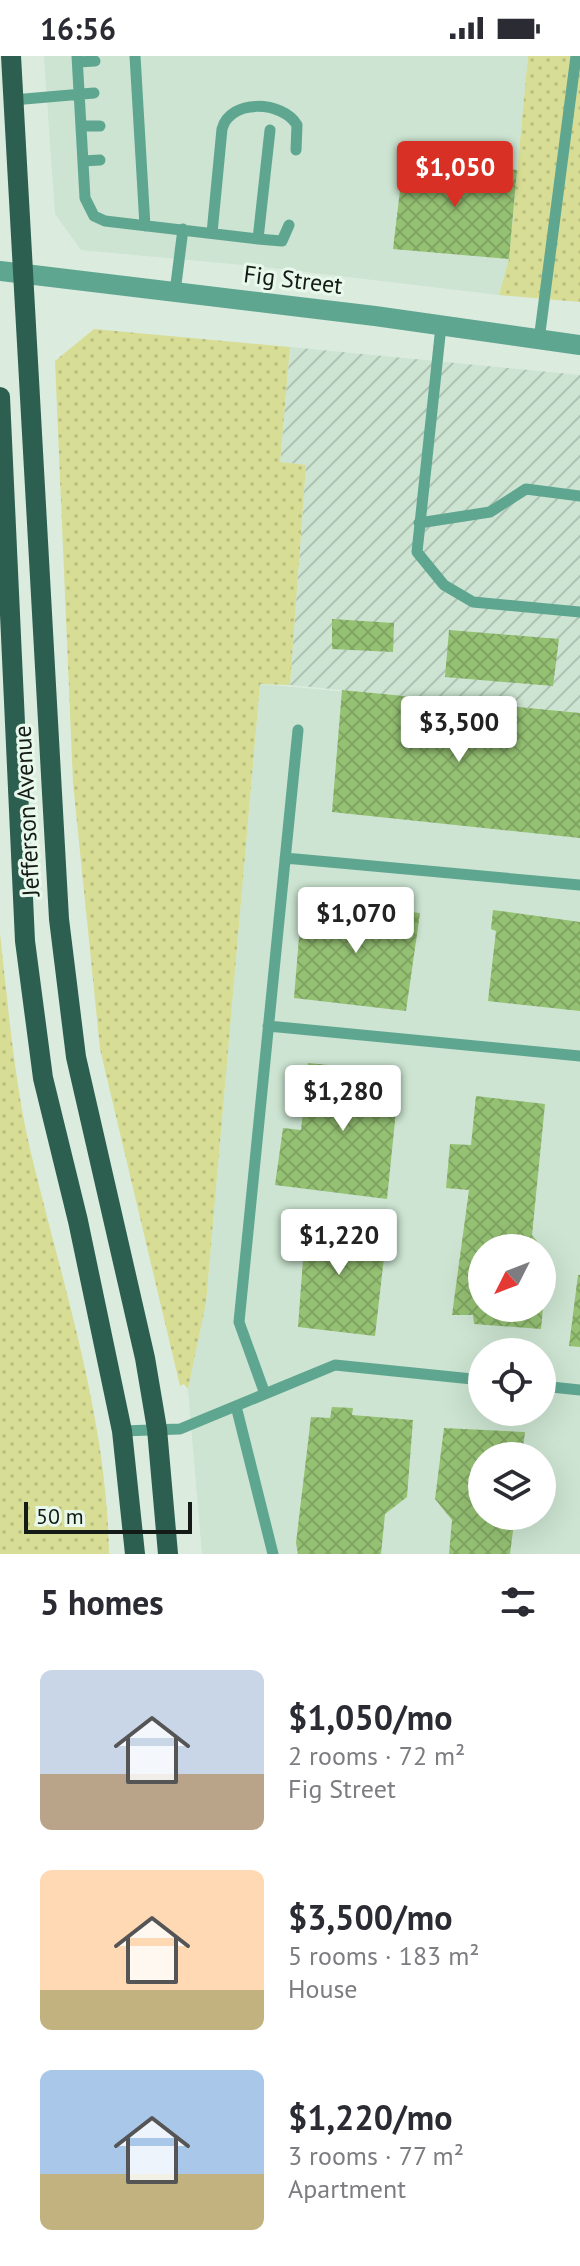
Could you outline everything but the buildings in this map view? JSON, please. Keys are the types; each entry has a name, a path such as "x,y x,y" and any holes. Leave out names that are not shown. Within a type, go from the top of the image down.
{"main road":[{"name":"Jefferson Avenue","path":"11,56 59,919 76,1057 134,1305 157,1429 168,1554"},
{"name":"Jefferson Avenue","path":"0,397 25,941 43,1078 84,1248 122,1431 135,1554"}],"street":[{"name":"Fig Street","path":"0,271 580,345"}],"lane":[{"path":"539,340 576,56"},
{"path":"122,59 135,57 131,89 139,125 145,226"},
{"path":"95,61 78,59 85,198 94,216 105,221 282,241 289,225"},
{"path":"13,100 94,93"},
{"path":"212,233 222,129 228,115 240,109 262,107 287,114 297,125 296,150"},
{"path":"126,125 139,125"},
{"path":"81,126 100,126"},
{"path":"258,239 270,130"},
{"path":"126,160 141,159"},
{"path":"83,161 100,160"},
{"path":"175,292 183,229"},
{"path":"441,326 417,552 444,585 473,602 580,612"},
{"path":"419,523 490,512 526,489 580,496"},
{"path":"265,1394 239,1322 298,730"},
{"path":"285,858 580,885"},
{"path":"268,1026 580,1056"},
{"path":"122,1431 180,1429 335,1365 468,1379"},
{"path":"556,1387 580,1390"},
{"path":"236,1406 273,1554"}],"shaded area":[{"path":"44,56 528,56 509,259 499,295 264,267 81,250 55,214"},
{"path":"290,347 580,375 580,713 290,685 306,465 280,462"},
{"path":"260,684 580,713 580,1554 202,1554 188,1389 206,1303"}],"green space":[{"path":"528,56 580,56 580,302 499,295 509,259"},
{"path":"94,329 290,347 280,462 306,465 290,685 260,684 206,1303 188,1389 184,1384 180,1386 100,1049 73,783 55,361"},
{"path":"0,933 24,1123 92,1401 106,1502 109,1554 0,1554"}]}
